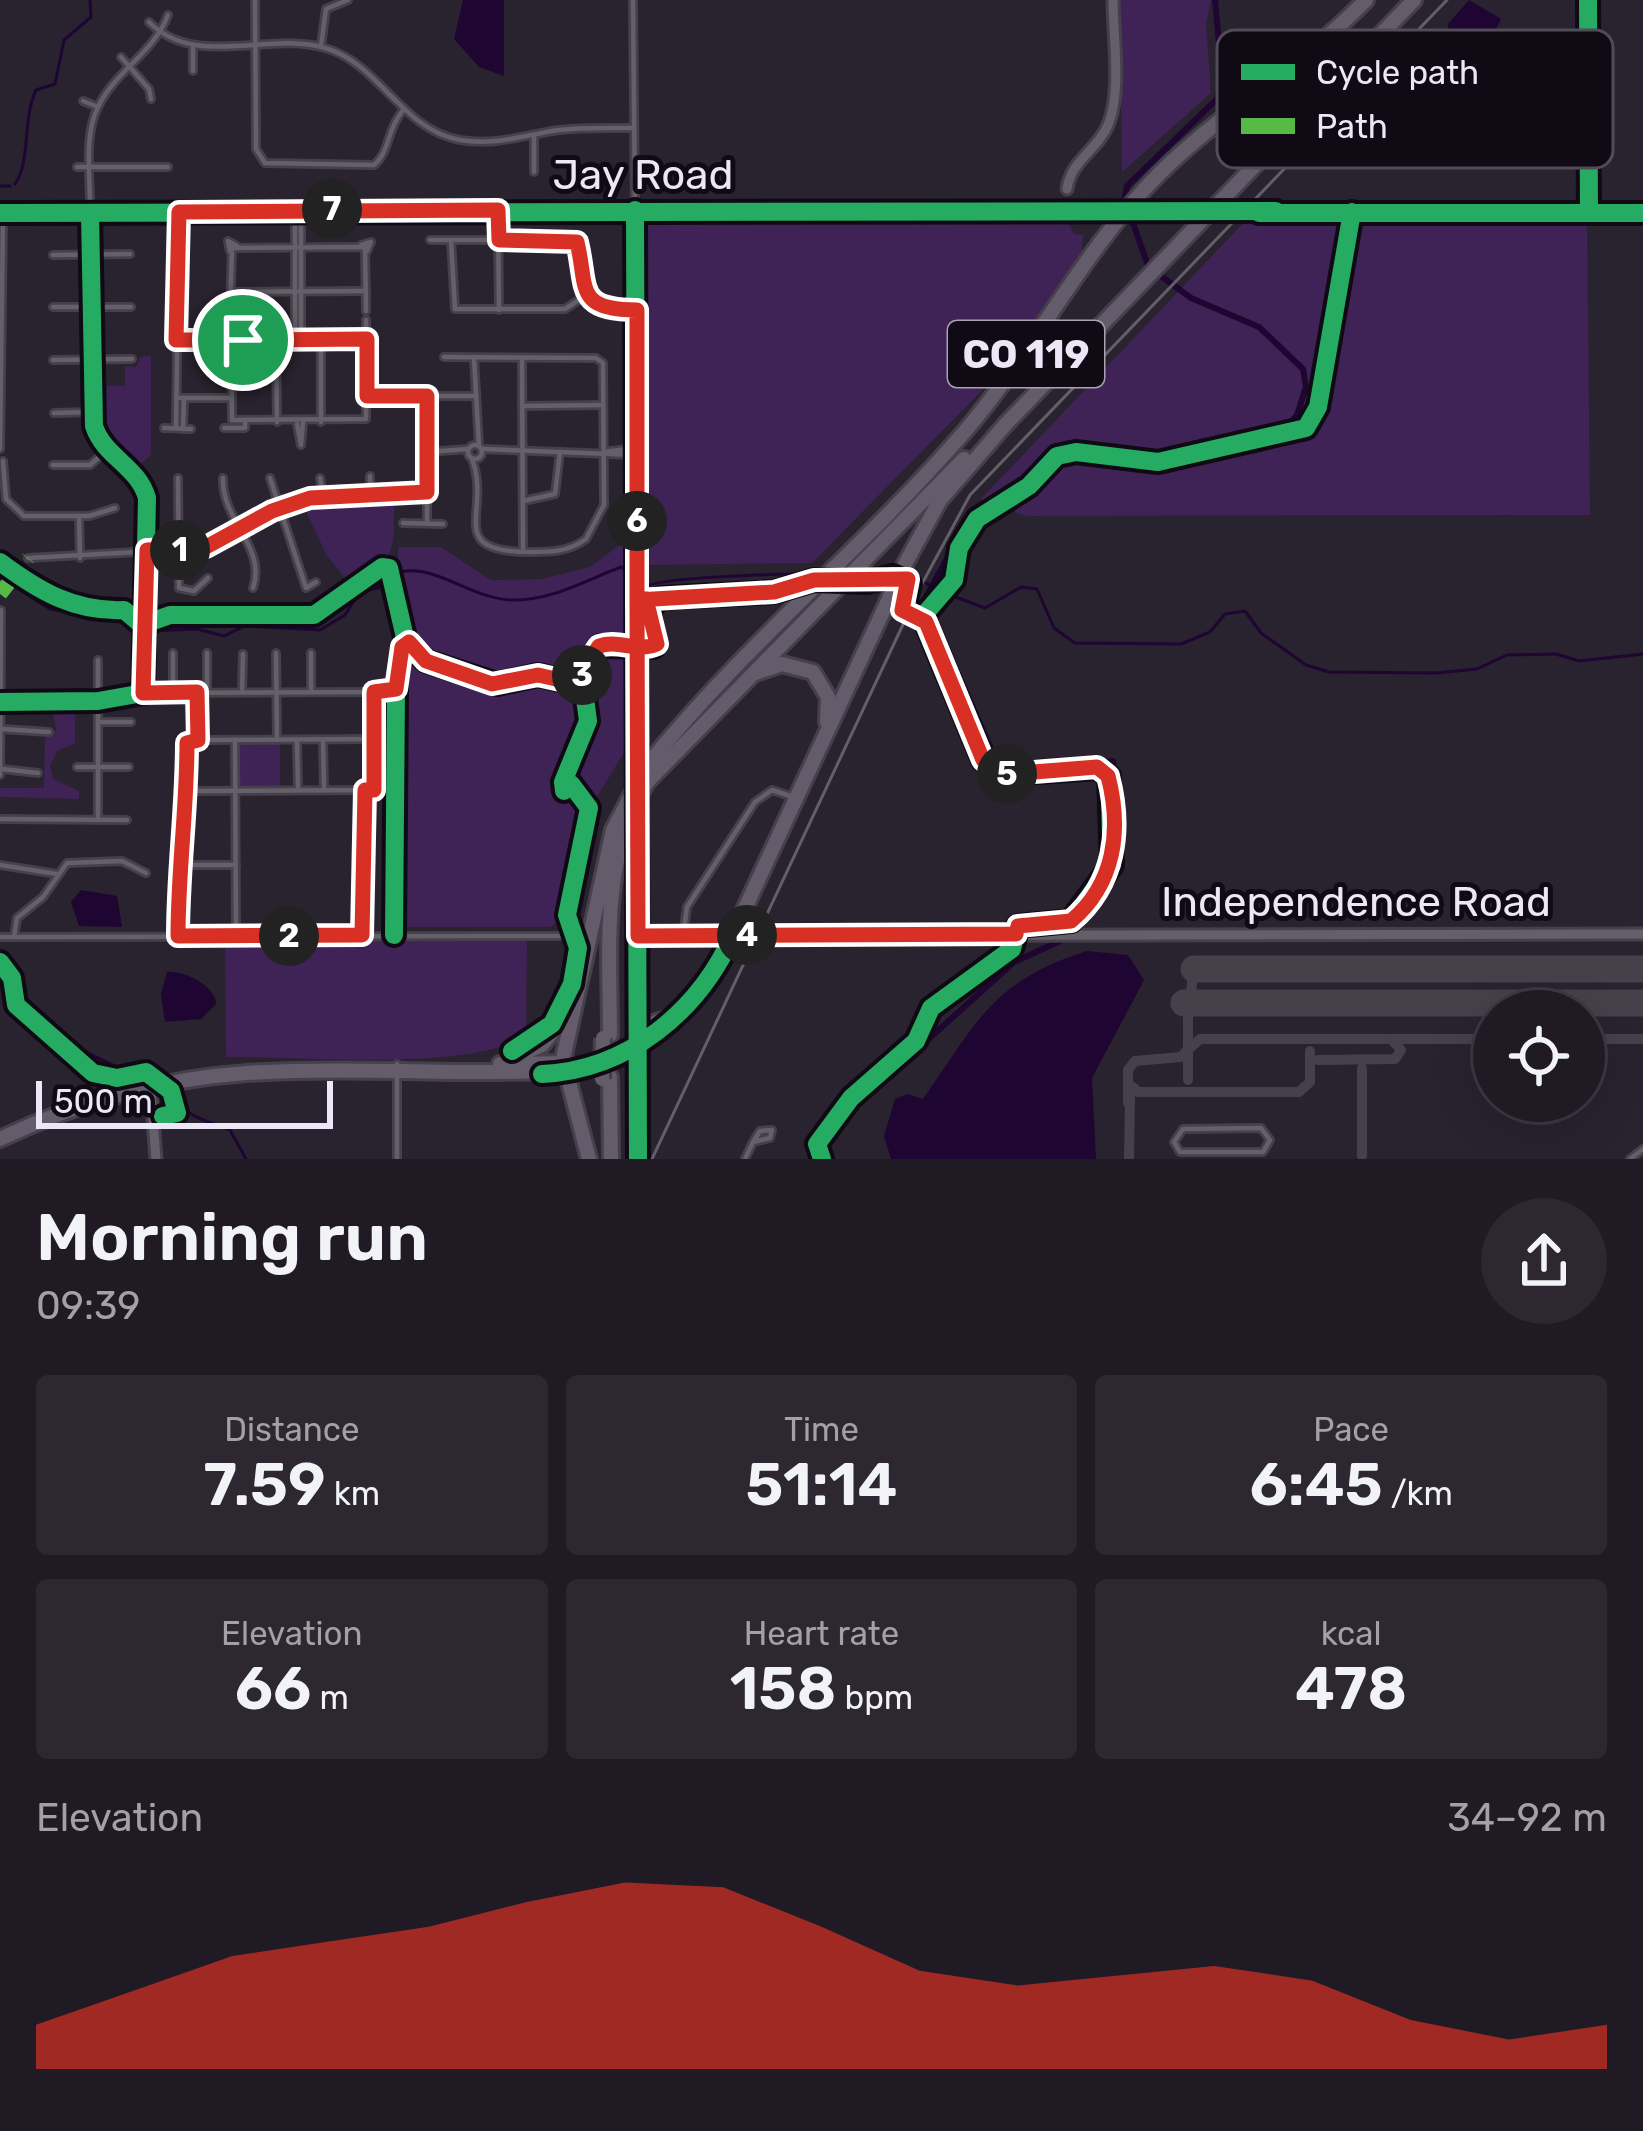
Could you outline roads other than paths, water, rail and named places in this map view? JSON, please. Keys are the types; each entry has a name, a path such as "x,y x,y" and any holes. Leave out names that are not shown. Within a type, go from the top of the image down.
{"highway":[{"name":"CO 119","path":"1335,30 1366,0"},
{"name":"CO 119","path":"1385,30 1414,0"},
{"name":"CO 119","path":"0,1136 151,1083 265,1069 478,1068 542,1045 574,1001 606,855 623,805 659,750 996,394 1127,210 1174,159 1217,126"},
{"name":"CO 119","path":"637,1045 679,1014 711,976 905,564 940,500 1021,407 1253,168"},
{"path":"607,1159 611,897 622,832 654,773 855,564 1021,407"},
{"path":"746,679 782,664 813,672 828,697 824,738"},
{"path":"606,855 607,1037"},
{"path":"574,1001 566,1069 589,1159"},
{"path":"636,1013 647,1025 679,1014"},
{"path":"566,1069 637,1045"},
{"path":"478,1068 566,1069 628,1060 637,1068"},
{"path":"478,1068 547,1082 576,1118"}],"street":[{"path":"255,0 256,149 265,164 374,165 385,153 391,124 404,109"},
{"path":"321,46 326,8 348,0"},
{"path":"633,0 638,1159"},
{"path":"1067,211 1072,170 1101,138 1111,115 1112,0"},
{"path":"143,693 148,634 145,491 136,475 107,450 92,412 91,167 98,107 160,33 168,15"},
{"path":"148,22 160,33 194,45 321,46 349,59 436,133 457,140 492,144 534,135 633,128"},
{"path":"193,71 194,45"},
{"path":"121,57 151,99"},
{"path":"83,100 98,107"},
{"path":"534,135 534,172"},
{"path":"77,167 168,167"},
{"path":"1588,168 1588,213"},
{"name":"Jay Road","path":"2,213 1214,209 1643,213"},
{"path":"298,210 298,339"},
{"path":"498,210 499,310"},
{"path":"164,428 183,429 176,340 179,212"},
{"path":"0,449 2,213"},
{"path":"430,240 577,242 580,282 586,295 607,308 637,310"},
{"path":"451,240 451,303 457,310 566,309 586,295"},
{"path":"230,312 234,248 363,247 367,416 321,422 232,420 230,321"},
{"path":"53,255 130,254"},
{"path":"230,292 366,292"},
{"path":"53,308 131,307"},
{"path":"276,339 277,422"},
{"path":"321,339 321,422"},
{"path":"176,340 367,339"},
{"path":"444,358 460,358 461,364 474,362 521,358 601,360 603,510 591,534 564,550 494,551 478,538 474,362"},
{"path":"521,358 523,552"},
{"path":"53,360 132,359"},
{"path":"367,396 475,396"},
{"path":"427,396 427,523"},
{"path":"180,398 230,398"},
{"path":"522,406 603,405"},
{"path":"54,413 92,412"},
{"path":"224,428 244,428 245,422"},
{"path":"53,465 90,465 107,450"},
{"path":"427,452 637,452"},
{"path":"523,501 555,494 560,452"},
{"path":"3,460 2,487 8,504 25,516 79,516 115,508"},
{"path":"370,476 370,493"},
{"path":"178,478 181,591 200,589 208,578"},
{"path":"223,478 224,500 255,560 254,588"},
{"path":"270,478 306,588 316,582"},
{"path":"320,478 323,495"},
{"path":"28,558 206,547 281,507 323,495 427,492"},
{"path":"0,510 8,504"},
{"path":"79,516 80,558"},
{"path":"403,523 443,524"},
{"path":"1,610 1,772 38,773"},
{"path":"207,652 207,692"},
{"path":"173,653 173,692"},
{"path":"276,653 277,740"},
{"path":"310,653 311,692"},
{"path":"242,692 243,654"},
{"path":"98,660 98,820"},
{"path":"1,702 98,701 173,692 387,692"},
{"path":"197,692 198,740"},
{"path":"187,790 374,790 374,692"},
{"path":"98,722 131,722"},
{"path":"2,729 49,732"},
{"path":"236,740 236,936"},
{"path":"297,740 298,790"},
{"path":"323,740 324,790"},
{"path":"180,936 178,865 187,743 375,740"},
{"path":"77,767 129,767"},
{"path":"362,935 365,790"},
{"path":"677,936 681,922 761,795 775,790 795,799"},
{"path":"0,819 127,820"},
{"path":"14,938 16,918 43,897 67,863 122,861 146,873"},
{"path":"0,865 57,874"},
{"path":"178,865 236,865"},
{"path":"677,936 681,922"},
{"path":"0,937 562,936 570,931"},
{"name":"Independence Road","path":"638,936 1643,934"},
{"path":"397,1067 397,1159"},
{"path":"151,1083 156,1159"},
{"path":"1261,1128 1269,1134 1262,1152 1219,1156 1180,1152 1174,1136 1183,1129 1261,1128"},
{"path":"745,1159 753,1142"},
{"path":"1630,1159 1643,1149"}],"waterway":[{"path":"15,184 36,90 55,84 64,40 91,17 90,0"},
{"path":"1215,0 1218,30"},
{"path":"1125,196 1127,186 1217,99"},
{"path":"0,186 10,186"},
{"path":"1133,223 1147,263"},
{"path":"1075,929 1105,886 1119,851 1113,761 1034,766 992,751 925,599 968,520 1068,446 1160,459 1255,439 1287,427 1297,415 1306,387 1303,369 1259,327 1191,298 1161,276"},
{"path":"149,631 197,629 224,636 245,626 320,630 345,615 360,591 379,588 382,579 399,572 431,574 479,593 514,600 556,593 621,567 632,574"},
{"path":"861,573 892,571"},
{"path":"908,574 943,592"},
{"path":"640,580 648,586 728,576 816,575"},
{"path":"0,577 50,609 124,621 139,629"},
{"path":"945,593 985,608 1021,587 1037,589 1054,628 1075,643 1181,644 1210,632 1225,614 1245,611 1261,633 1306,665 1329,672 1436,673 1477,669 1507,655 1556,654 1579,661 1643,654"},
{"path":"816,1159 859,1102 1014,962 1069,937"},
{"path":"0,968 61,1040 119,1068 151,1070"},
{"path":"172,1090 188,1112 230,1130 246,1159"}],"railway":[{"path":"1418,30 1447,0"},
{"path":"652,1159 923,582 970,495 1285,168"}]}
